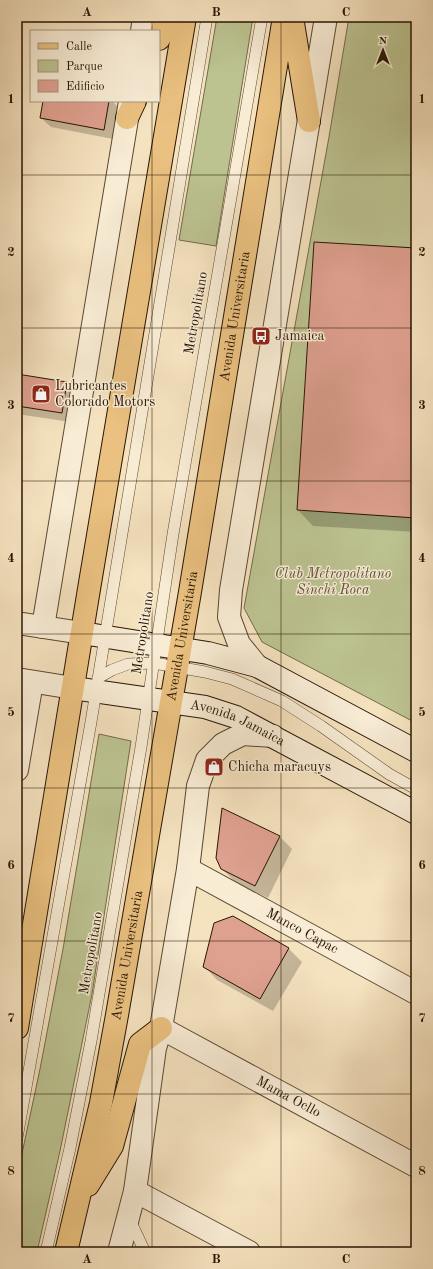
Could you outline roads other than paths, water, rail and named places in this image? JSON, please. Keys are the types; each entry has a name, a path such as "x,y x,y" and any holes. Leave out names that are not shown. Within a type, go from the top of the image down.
{"main road":[{"path":"160,36 167,17"},
{"path":"17,1028 185,17"},
{"name":"Avenida Universitaria","path":"66,1252 101,1103 117,1014 178,658 284,17"},
{"path":"292,17 309,121"},
{"path":"79,1200 112,1146 140,1044 160,1028"}],"street":[{"path":"142,30 144,17"},
{"path":"257,666 238,644 229,617 231,590 326,17"},
{"path":"43,627 130,107"},
{"path":"17,623 105,636 155,654 178,658 214,654 257,666 416,752"},
{"path":"17,765 25,681"},
{"name":"Avenida Jamaica","path":"25,681 73,688 97,685 148,699 205,707 236,717 416,813"},
{"path":"119,1252 134,1191 156,1048 188,869 198,786 207,760 223,744 243,734 273,736"},
{"name":"Manco Capac","path":"188,869 416,993"},
{"name":"Mama Ocllo","path":"160,1028 416,1166"},
{"path":"134,1191 249,1252"}],"lane":[{"path":"17,1138 97,685 207,17"},
{"name":"Metropolitano","path":"46,1252 70,1148 90,1048 148,699 173,534 262,17"},
{"path":"97,685 112,670 155,654"},
{"path":"178,658 205,672 232,679 282,701 321,726 383,770 416,789"},
{"path":"128,1217 146,1252"}],"place":[{"name":"Jamaica","path":"261,336"},
{"name":"Lubricantes Colorado Motors","path":"41,394"},
{"name":"Chicha maracuys","path":"214,767"}],"park label":[{"name":"Club Metropolitano Sinchi Roca","path":"333,582"}]}
